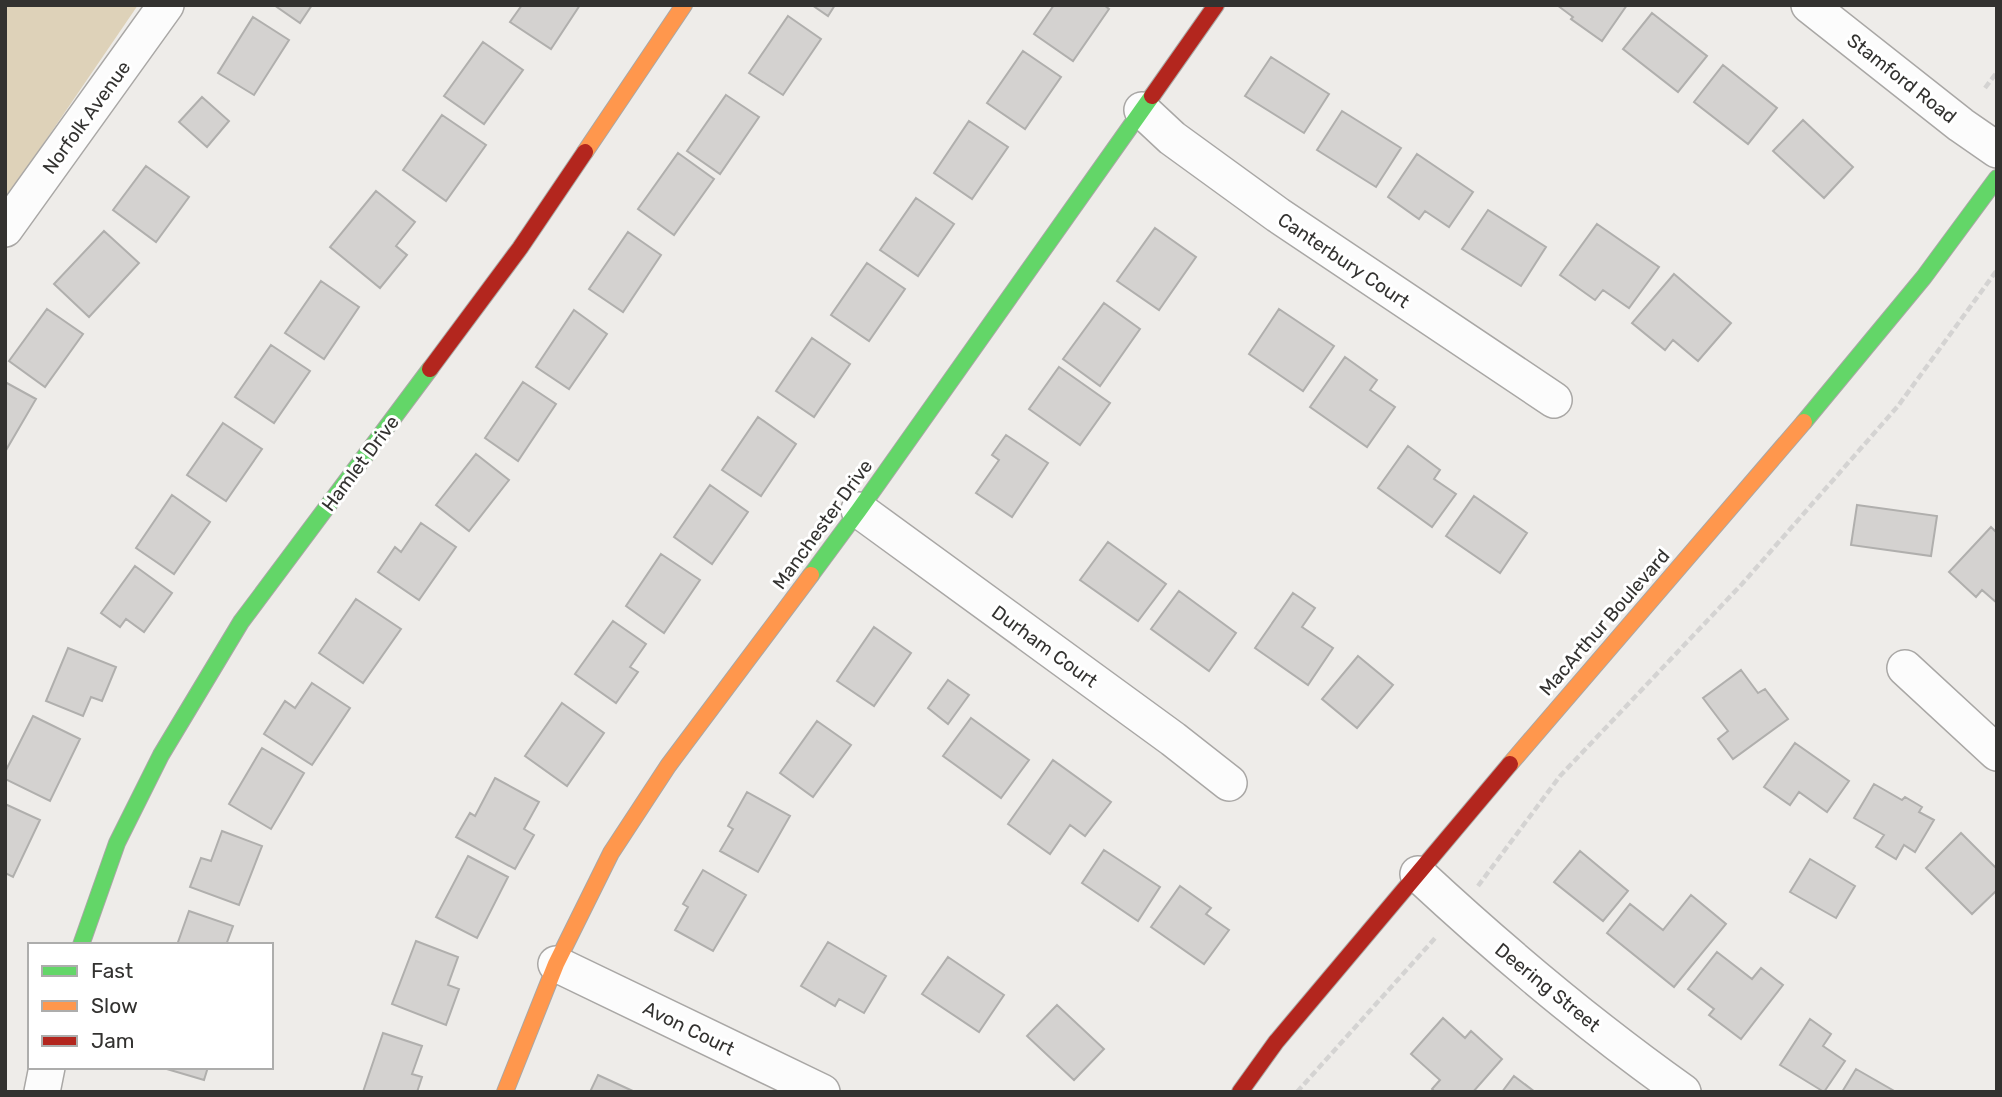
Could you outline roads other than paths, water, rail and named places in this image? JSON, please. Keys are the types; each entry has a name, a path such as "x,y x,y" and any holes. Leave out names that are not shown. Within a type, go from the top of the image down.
{"street":[{"name":"Norfolk Avenue","path":"5,229 166,5"},
{"name":"Hamlet Drive","path":"82,943 117,843 161,755 241,622 520,248 684,5"},
{"name":"Manchester Drive","path":"505,1092 556,964 611,853 640,808 668,766 859,510 1216,5"},
{"name":"Stamford Road","path":"1809,5 1961,125 1997,150"},
{"name":"Canterbury Court","path":"1142,110 1172,138 1278,215 1554,400"},
{"name":"MacArthur Boulevard","path":"1240,1092 1276,1042 1541,726 1832,389 1924,277 1997,178"},
{"name":"Durham Court","path":"859,510 1173,739 1229,783"},
{"path":"1905,668 1997,753"},
{"name":"Deering Street","path":"1418,874 1534,977 1683,1092"},
{"name":"Avon Court","path":"556,964 822,1092"},
{"path":"41,1092 47,1069"}]}
